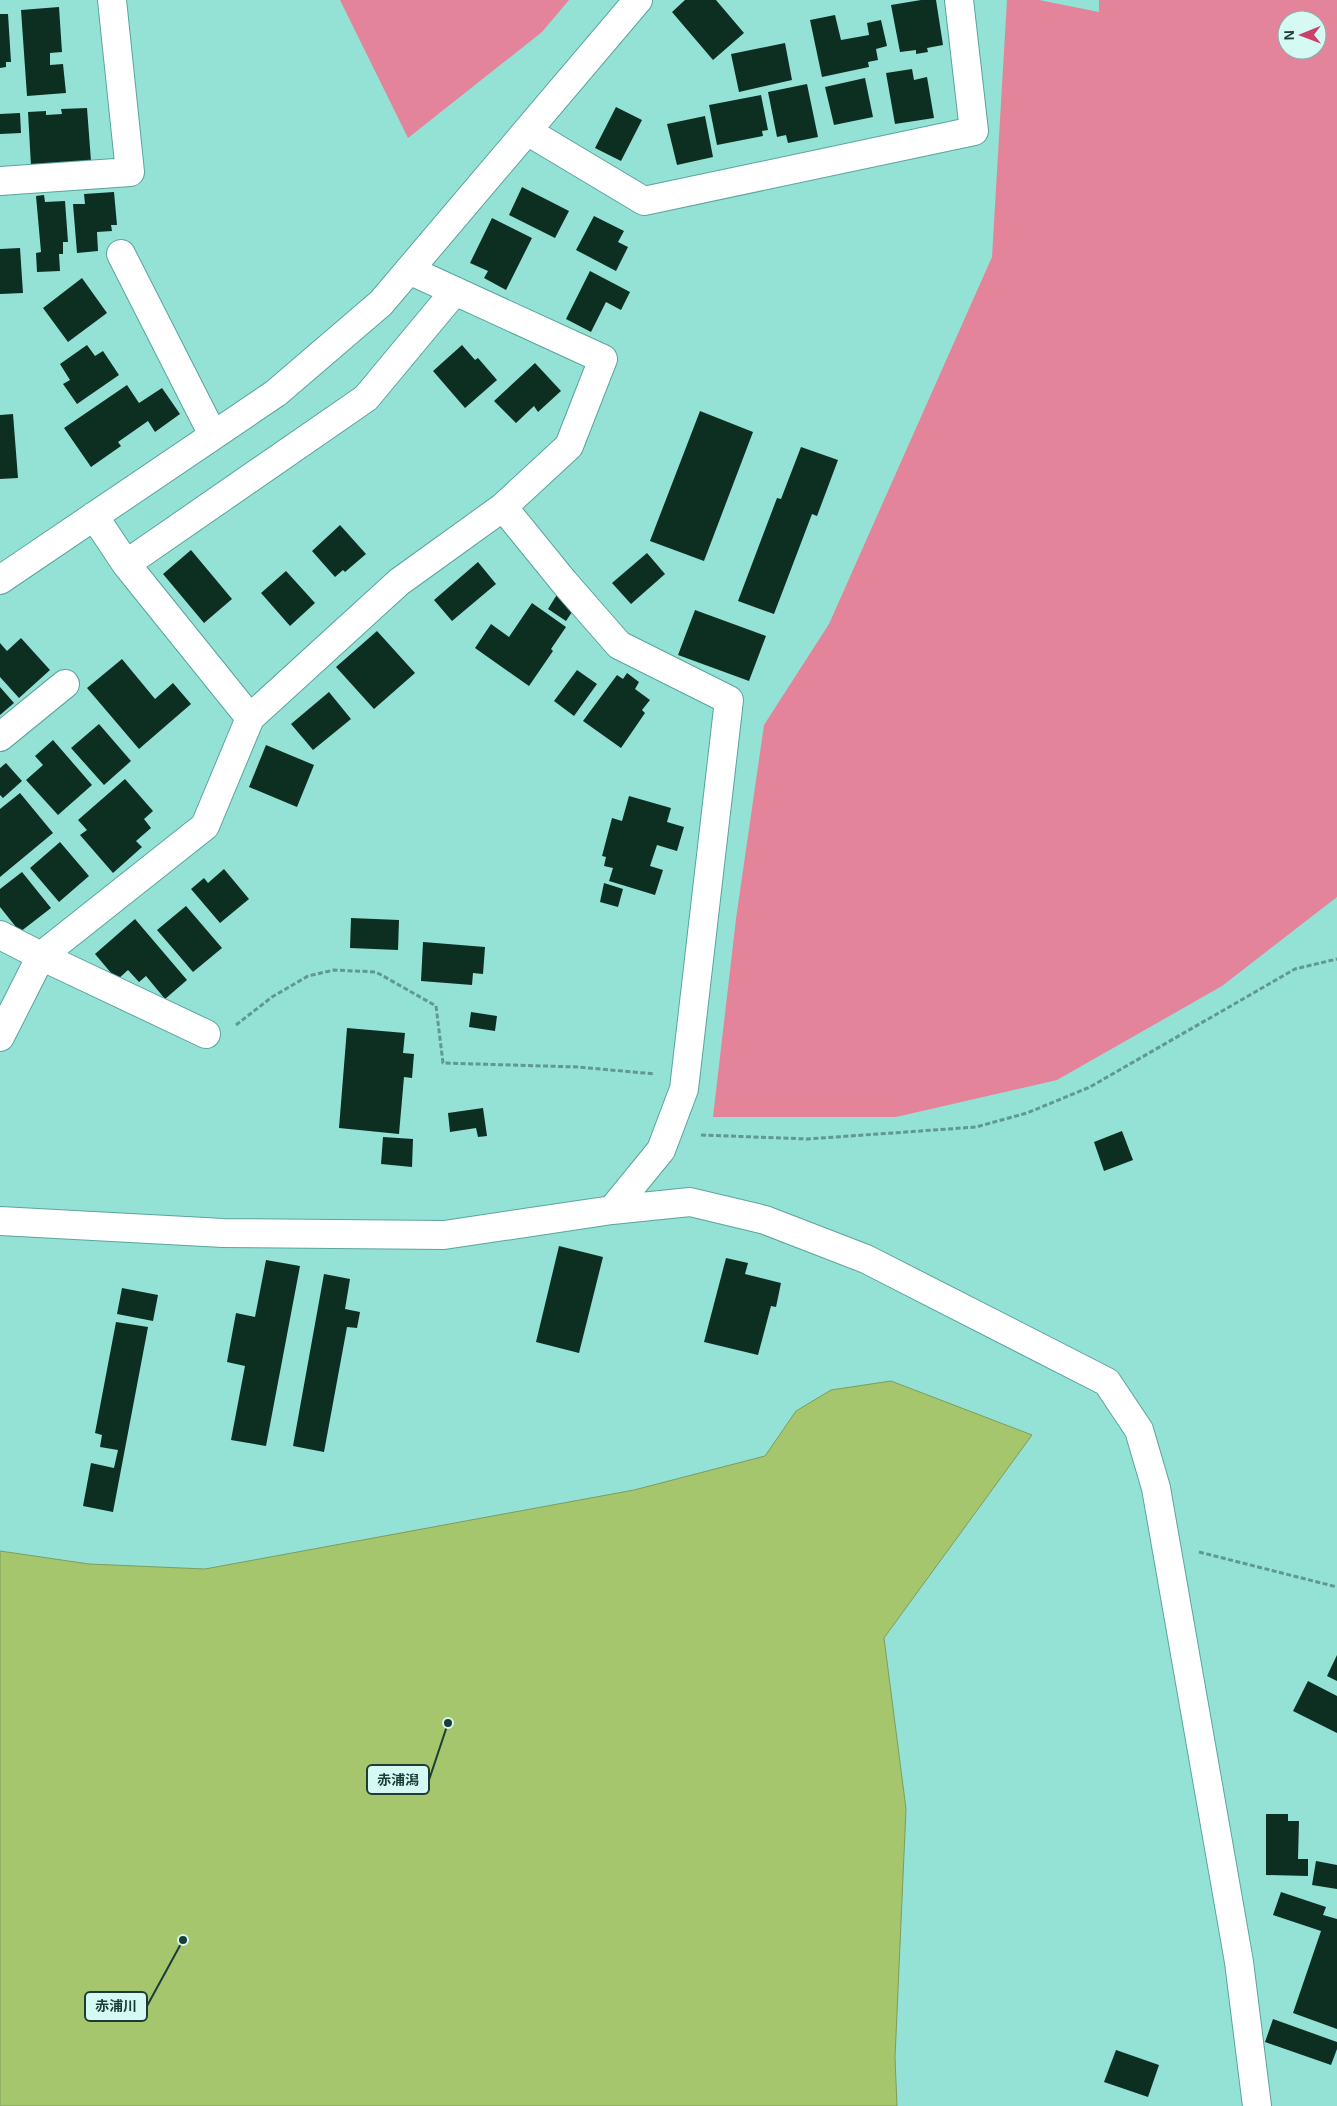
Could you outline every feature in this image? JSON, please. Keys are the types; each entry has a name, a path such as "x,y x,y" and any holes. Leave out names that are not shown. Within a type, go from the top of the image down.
{"street":[{"path":"0,181 130,172 112,0"},
{"path":"0,580 276,393 381,304 638,0"},
{"path":"527,131 644,201 974,130 960,0"},
{"path":"121,254 213,436"},
{"path":"0,1037 41,956 205,826 250,718 398,582 503,507 569,446 602,359 409,270"},
{"path":"126,564 366,398 455,291"},
{"path":"503,507 619,645 730,700 684,1089 661,1150 612,1210"},
{"path":"94,516 126,564 250,718"},
{"path":"0,737 65,684"},
{"path":"0,935 206,1034"},
{"path":"0,1221 223,1233 444,1235 612,1210 690,1202 765,1220 866,1259 1107,1382 1139,1430 1156,1488 1239,1962 1257,2106"}],"path":[{"path":"661,1150 688,1135 808,1139 976,1127 1027,1113 1090,1087 1295,969 1337,959"},
{"path":"206,1034 238,1024 272,997 308,976 334,970 376,972 436,1006 442,1063 578,1067 686,1076"},
{"path":"1167,1544 1337,1587"}],"shaded area":[{"path":"340,0 569,0 542,32 408,138"},
{"path":"1007,0 1039,0 1099,12 1099,0 1337,0 1337,897 1222,986 1057,1080 896,1117 713,1117 736,919 764,725 829,624 992,257"},
{"path":"891,1381 1032,1435 884,1638 906,1809 895,2058 897,2106 0,2106 0,1551 89,1564 205,1569 634,1490 765,1456 796,1411 831,1390"}],"building":[{"path":"685,0 716,0 744,33 713,60 672,12"},
{"path":"921,0 936,0 943,45 927,48 928,52 916,54 916,50 900,52 891,5"},
{"path":"59,7 62,52 50,53 50,65 63,64 66,93 27,96 21,10"},
{"path":"0,14 8,14 11,62 6,62 6,67 0,68"},
{"path":"835,15 841,40 869,35 867,23 881,20 887,46 876,49 878,60 868,62 869,67 822,77 810,20"},
{"path":"785,43 792,80 739,92 731,54"},
{"path":"912,69 914,80 927,77 934,118 895,124 886,73"},
{"path":"865,78 873,117 834,125 825,87"},
{"path":"807,84 818,137 788,143 786,135 777,137 768,92"},
{"path":"761,95 768,130 762,131 763,136 717,145 709,105"},
{"path":"616,107 642,120 621,161 595,148"},
{"path":"87,108 91,161 31,166 28,112 46,111 46,115 62,114 61,109"},
{"path":"20,113 21,133 0,134 0,114"},
{"path":"705,116 713,157 677,165 667,124"},
{"path":"522,187 569,211 555,238 509,215"},
{"path":"114,192 117,225 111,225 112,231 97,232 98,251 77,253 73,204 85,204 84,194"},
{"path":"44,195 45,202 65,201 68,242 63,242 63,254 59,254 60,271 37,272 36,253 41,252 36,196"},
{"path":"594,216 624,231 618,242 628,247 616,271 576,250"},
{"path":"492,218 532,238 506,290 484,278 488,271 470,263"},
{"path":"20,248 23,293 0,294 0,249"},
{"path":"590,271 630,292 621,310 606,302 591,332 566,319"},
{"path":"82,278 107,313 68,342 43,308"},
{"path":"87,345 95,356 103,351 119,375 77,404 63,384 70,380 60,364"},
{"path":"462,345 475,360 478,358 497,380 465,408 433,371"},
{"path":"535,363 561,391 538,412 534,406 516,423 494,401"},
{"path":"127,385 139,403 162,388 180,414 155,432 148,421 118,442 121,446 91,467 64,428"},
{"path":"700,411 753,432 704,561 650,541"},
{"path":"13,414 18,478 0,479 0,415"},
{"path":"801,447 838,460 817,516 812,514 774,614 738,601 777,498 781,499"},
{"path":"340,525 366,554 345,572 343,570 335,577 312,551"},
{"path":"191,550 232,599 204,623 163,574"},
{"path":"647,553 665,574 631,604 612,583"},
{"path":"478,562 496,584 452,621 434,600"},
{"path":"286,571 315,603 290,626 261,593"},
{"path":"558,593 576,606 566,621 548,609"},
{"path":"532,603 566,627 551,649 553,651 529,686 475,648 491,624 509,637"},
{"path":"695,610 766,636 749,681 678,655"},
{"path":"377,631 415,673 374,709 336,667"},
{"path":"21,638 50,670 19,698 0,677 0,643 7,651"},
{"path":"122,659 155,699 173,683 191,704 139,749 87,688"},
{"path":"577,670 597,684 574,716 554,701"},
{"path":"627,673 639,682 635,689 650,700 642,710 645,713 621,748 583,721 617,675 623,679"},
{"path":"0,687 14,703 0,715"},
{"path":"329,692 351,719 313,750 291,724"},
{"path":"99,724 131,761 104,785 71,748"},
{"path":"53,740 92,785 58,815 26,780 43,765 35,756"},
{"path":"266,745 314,765 297,807 249,787"},
{"path":"6,763 22,781 3,798 0,795 0,768"},
{"path":"125,779 153,811 144,819 151,828 136,841 142,847 113,873 80,835 87,830 78,820"},
{"path":"20,793 53,833 0,877 0,809"},
{"path":"629,796 671,808 667,822 684,827 677,851 657,845 650,866 663,870 655,895 609,881 613,868 604,866 606,857 602,856 612,818 622,821"},
{"path":"60,842 89,876 59,902 30,868"},
{"path":"224,869 249,899 220,923 191,889 204,878 208,883"},
{"path":"22,872 51,908 20,932 0,907 0,889"},
{"path":"604,883 623,889 618,907 600,902"},
{"path":"186,906 222,948 193,972 157,930"},
{"path":"351,918 399,920 398,950 350,948"},
{"path":"135,919 187,980 165,999 146,976 139,982 128,970 117,980 95,954"},
{"path":"423,942 485,947 483,974 473,973 472,985 421,981"},
{"path":"471,1012 497,1016 495,1031 469,1027"},
{"path":"347,1028 405,1033 403,1053 414,1054 412,1078 404,1077 399,1134 339,1128"},
{"path":"483,1108 487,1136 478,1137 476,1128 450,1132 448,1113"},
{"path":"1122,1131 1133,1160 1104,1171 1094,1142"},
{"path":"383,1137 413,1139 412,1167 381,1164"},
{"path":"559,1246 603,1257 579,1353 536,1342"},
{"path":"726,1258 748,1263 745,1274 781,1283 776,1307 771,1306 758,1355 704,1342"},
{"path":"266,1260 300,1266 266,1446 231,1440 245,1366 227,1362 236,1313 255,1317"},
{"path":"324,1274 350,1279 345,1309 360,1312 357,1328 347,1327 324,1452 293,1446"},
{"path":"122,1288 158,1295 153,1321 117,1314"},
{"path":"116,1322 148,1327 113,1512 83,1506 91,1463 114,1468 118,1450 100,1447 102,1435 95,1433"},
{"path":"1337,1655 1337,1681 1327,1676"},
{"path":"1308,1681 1337,1696 1337,1733 1293,1711"},
{"path":"1266,1814 1288,1814 1288,1821 1299,1821 1298,1859 1308,1859 1308,1876 1266,1875"},
{"path":"1316,1861 1337,1865 1337,1889 1312,1885"},
{"path":"1281,1892 1326,1907 1323,1915 1337,1919 1337,2029 1293,2013 1321,1931 1273,1915"},
{"path":"1273,2019 1337,2042 1337,2049 1331,2065 1265,2042"},
{"path":"1116,2050 1159,2065 1148,2097 1104,2082"}],"place":[{"name":"赤浦潟","path":"448,1723"},
{"name":"赤浦川","path":"183,1940"}]}
